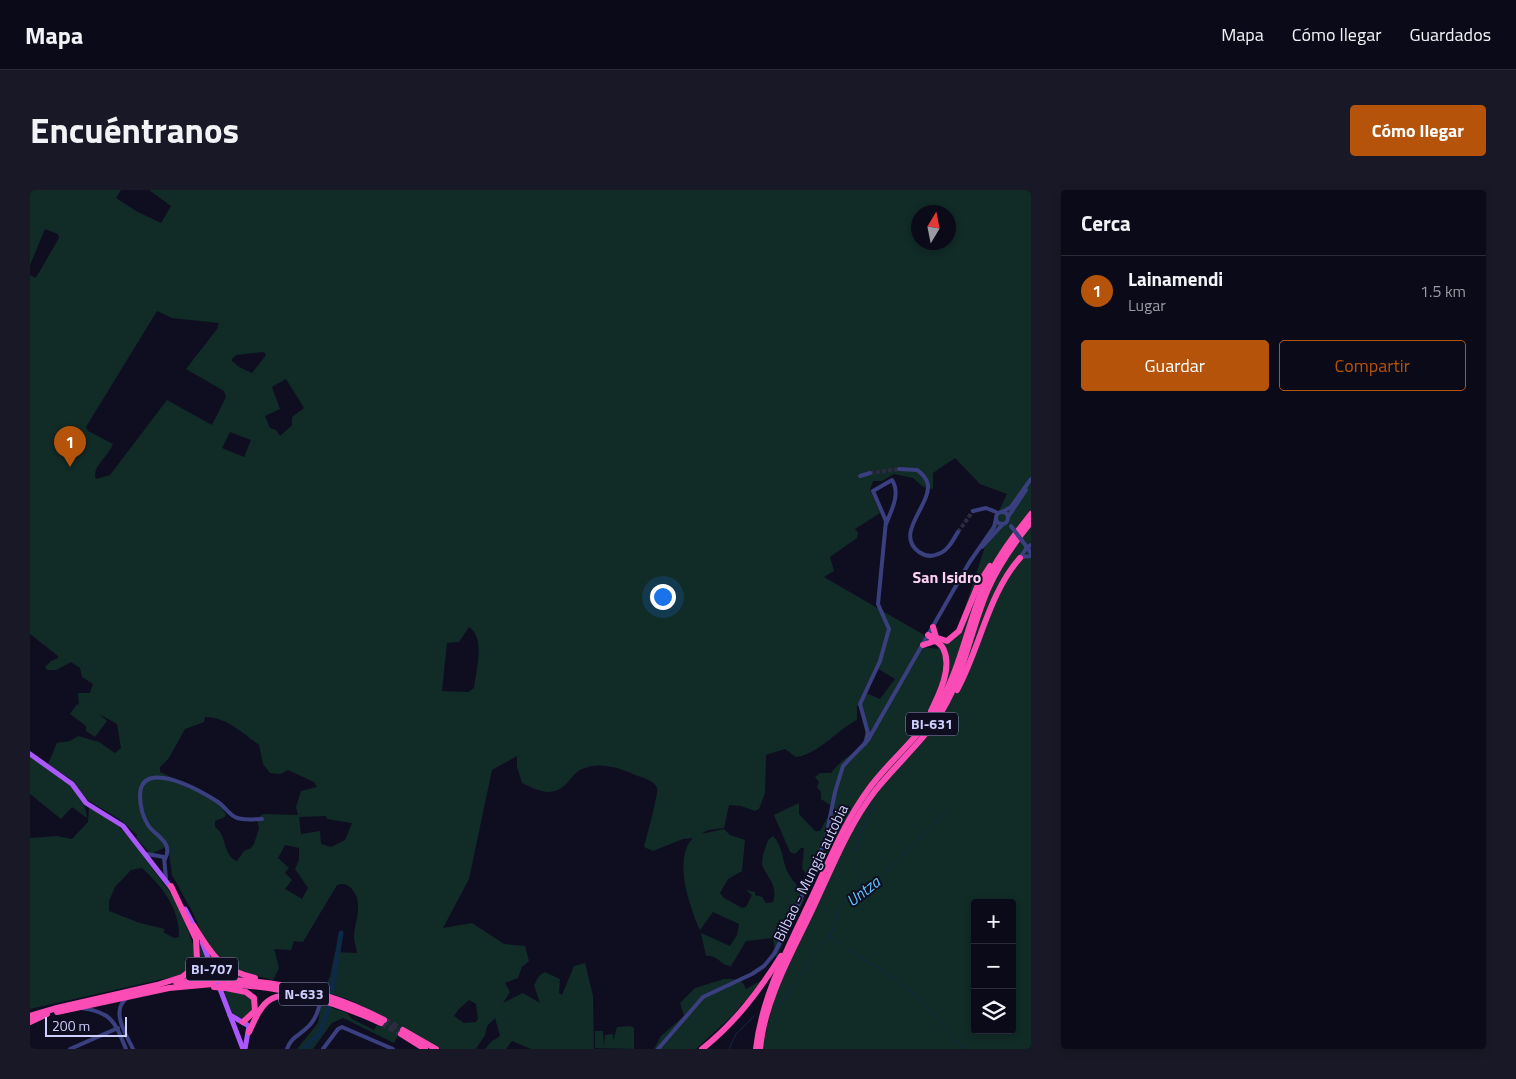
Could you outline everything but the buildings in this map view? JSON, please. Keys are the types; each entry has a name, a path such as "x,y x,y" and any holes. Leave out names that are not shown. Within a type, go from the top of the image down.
{"highway":[{"name":"Bilbao - Mungia autobia","path":"756,1049 766,1000 797,929 852,815 869,788 920,732 940,704 954,675 983,588 1005,548 1031,514"},
{"name":"Bilbao - Mungia autobia","path":"760,1049 766,1015 779,980 852,826 875,791 920,740 943,709 963,665 979,613 992,581 1009,551 1031,522"},
{"path":"928,635 947,641 959,631 978,585 1005,548"},
{"path":"943,709 966,672 998,593 1020,558"},
{"path":"895,759 926,718 941,689 946,658 944,650 936,639 933,626"},
{"path":"923,645 936,639"},
{"path":"30,1022 40,1016 133,995 158,987 187,974 197,960 196,939 171,886"},
{"path":"194,926 212,954 228,968 240,974 282,982 310,991"},
{"path":"702,1049 716,1038 756,995 797,929"},
{"name":"N-633","path":"158,987 213,984 255,985 304,994 382,1021 350,1004 310,991 254,980 223,984"},
{"name":"N-633","path":"158,987 213,984"},
{"path":"223,984 246,992 254,998 255,1011 242,1022"},
{"path":"30,1016 57,1008 158,987"},
{"path":"248,1033 263,1005 278,995 297,996 353,1010"},
{"path":"30,1011 57,1008"},
{"path":"425,1049 402,1032 436,1049"}],"main road":[{"name":"BI-707","path":"30,754 72,784 86,804 116,820 147,854 166,879 194,926 244,1049"},
{"path":"228,1012 249,1026 248,1033 242,1036 236,1032 236,1026 242,1022"},
{"name":"BI-707","path":"244,1049 248,1033"}],"street":[{"path":"899,469 917,470 926,479 928,485 927,494 910,530 911,540 918,551 926,555 939,554 945,550 958,532"},
{"path":"860,476 870,473"},
{"path":"865,745 868,732 860,704 880,661 889,629 878,604 886,524 896,498 895,485 892,480 873,492 886,524"},
{"path":"658,1049 702,997 752,974 764,966 774,954 794,915 826,838 840,772 846,762 865,745 974,556 994,527 997,515 1011,507 1031,480"},
{"path":"974,556 1008,518 1031,480"},
{"path":"973,511 986,508 996,512"},
{"path":"1002,512 1028,546 1031,554 1020,558"},
{"path":"996,520 1011,526"},
{"path":"1020,558 1028,546"},
{"path":"166,879 164,860 167,850 165,844 160,836 150,828 143,815 140,790 144,782 150,778 165,776 216,801 238,818 262,819"},
{"path":"155,864 165,844"},
{"path":"147,854 160,856 164,860"},
{"path":"155,864 164,860"},
{"path":"133,995 121,1003 118,1012 133,1049"},
{"path":"288,1049 292,1040 312,1025 319,1007"},
{"path":"76,1008 104,1014 118,1028 126,1049"},
{"path":"323,1049 338,1029 344,1027 393,1049"},
{"path":"70,1049 118,1028"}],"green space":[{"path":"30,190 121,190 116,198 136,211 161,223 171,206 149,190 1031,190 1031,1049 762,1049 775,995 836,863 833,841 812,883 802,868 804,848 801,848 795,854 790,852 774,815 799,803 799,814 815,831 820,831 833,807 821,799 821,792 817,787 819,782 815,777 820,773 831,773 862,745 865,730 861,712 857,705 857,720 820,747 796,757 785,749 766,755 765,793 759,809 755,811 741,806 729,805 724,828 708,830 701,834 724,829 730,835 745,840 742,871 728,879 720,893 724,898 742,908 746,907 752,895 746,890 755,892 755,895 762,897 766,903 773,902 774,887 763,867 762,861 768,840 773,836 776,840 781,849 788,873 800,889 804,900 776,958 773,938 746,941 731,966 713,957 706,956 701,933 730,946 737,935 739,924 713,912 700,930 687,895 683,869 687,847 693,838 683,839 653,851 644,847 657,792 656,785 651,781 608,766 594,766 580,770 559,790 548,792 522,783 517,767 517,756 492,770 469,879 443,928 472,923 504,944 525,946 529,961 522,967 518,978 505,983 510,992 503,1003 523,993 540,1003 534,985 539,976 545,972 560,979 559,993 562,995 574,966 585,963 593,996 594,1049 531,1049 512,1041 506,1049 485,1049 500,1036 495,1018 487,1026 485,1035 476,1049 440,1049 402,1028 394,1043 343,1018 332,1023 313,1049 297,1049 318,1023 321,1004 347,1013 352,1019 374,1030 377,1025 380,1027 384,1018 352,1001 304,984 323,990 330,977 335,952 357,953 354,932 358,906 355,894 351,888 344,884 337,885 303,942 294,941 291,950 274,949 279,968 273,980 246,973 222,962 205,941 193,913 172,875 168,846 151,854 136,838 137,835 119,819 86,799 69,778 48,764 57,743 70,741 78,736 99,742 115,753 121,748 117,724 99,714 107,721 95,737 86,731 86,726 70,714 77,704 79,705 78,693 90,693 93,684 82,677 80,668 71,662 56,670 48,670 45,667 51,661 58,658 58,656 30,634 30,275 35,278 37,276 59,238 58,234 45,229 30,265","holes":["157,311 172,318 219,323 217,329 186,369 224,391 226,397 212,425 167,400 110,475 96,479 96,470 113,444 88,431 86,427","264,352 266,355 252,373 239,367 231,360 236,355","286,379 304,408 292,417 292,425 280,436 276,430 270,428 265,416 280,409 272,387","230,432 251,440 244,457 222,448","955,458 980,484 1007,494 991,528 957,632 937,649 924,647 924,635 824,577 834,571 830,557 857,538 858,533 855,529 880,513 870,490 873,481 882,481 894,474 913,478 923,487 933,489 933,473","469,627 474,632 479,647 479,655 474,688 468,692 442,691 447,643 459,642","875,667 895,679 880,699 866,693","205,717 220,720 234,726 259,745 263,764 270,773 281,774 288,770 314,782 317,787 301,791 296,807 298,815 263,814 257,818 259,828 254,844 251,848 244,851 237,861 229,854 222,835 215,827 215,821 225,817 226,814 212,796 160,772 160,767 169,758 185,729 204,722","326,816 327,819 352,823 345,840 331,847 321,844 320,831 301,834 299,817","285,845 299,848 299,860 295,869 308,888 302,899 285,889 292,880 285,873 289,868 278,858","469,1000 476,1004 478,1019 476,1022 464,1023 454,1016"]},
{"path":"30,755 74,789 85,807 87,818 72,807 61,819 30,794"},
{"path":"89,807 118,826 129,837 178,903 196,953 192,966 181,975 30,1009 30,838 57,836 72,839 88,822","holes":["142,868 163,890 173,908 179,927 179,937 174,938 163,932 165,929 140,923 109,911 109,901 115,887 131,870"]},
{"path":"195,933 213,976 184,979 195,969"},
{"path":"724,979 740,981 745,985 746,989 764,979 733,1015 696,1049 654,1049 661,1036 684,1016 680,1003 695,988"},
{"path":"224,991 241,992 251,997 254,1009 246,1018 236,1016 228,1005"},
{"path":"630,1026 634,1028 634,1049 595,1048 595,1031 603,1031 604,1047 605,1035 613,1034 613,1041 617,1027"}],"waterway":[{"path":"861,889 855,866 855,855 862,832 875,803"},
{"name":"Untza","path":"780,1006 805,969 811,955 830,936 840,908 854,895 881,877 946,812"},
{"path":"331,995 341,933"},
{"path":"830,936 841,944"},
{"path":"847,949 894,977 925,1004 964,1049"},
{"path":"304,1049 320,1033 329,1006"},
{"name":"Untza","path":"729,1049 736,1034 754,1016"}],"tunnel":[{"path":"870,473 899,469"},
{"path":"958,532 973,511"},
{"path":"384,1020 403,1030"},
{"path":"381,1023 401,1034"}],"place":[{"name":"Lainamendi","path":"70,467"}],"district":[{"name":"San Isidro","path":"947,577"}]}
